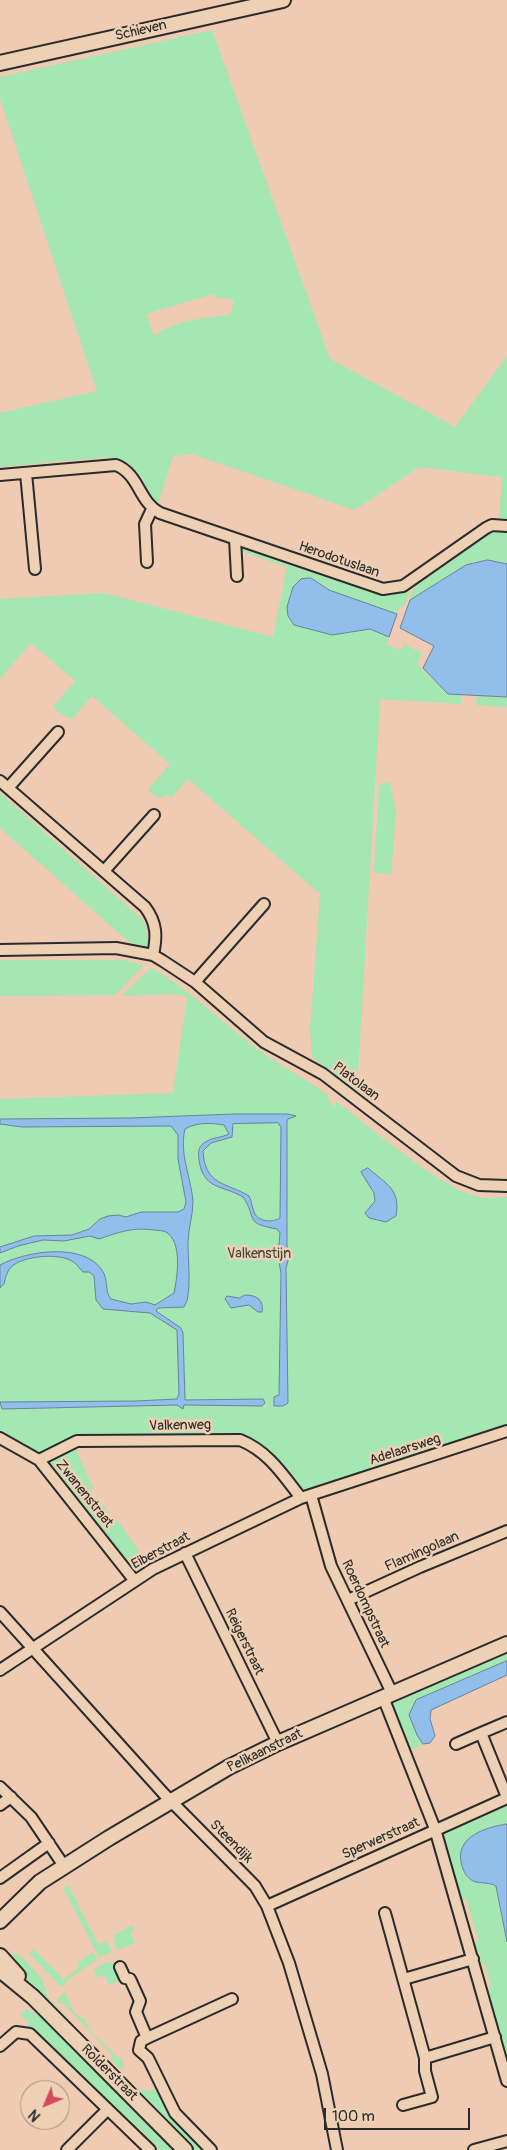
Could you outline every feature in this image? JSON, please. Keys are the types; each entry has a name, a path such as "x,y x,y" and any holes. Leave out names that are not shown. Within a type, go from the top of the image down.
{"street":[{"name":"Schieven","path":"0,63 283,0"},
{"path":"0,475 116,465 130,474 145,502 152,510 145,524 147,562"},
{"path":"26,473 35,569"},
{"name":"Herodotuslaan","path":"152,510 377,588 388,590 402,586 477,532 492,525 507,526"},
{"path":"235,539 237,576"},
{"path":"58,732 4,784 145,907 151,915 156,932 153,956"},
{"path":"104,871 154,815"},
{"path":"195,982 264,904"},
{"name":"Platolaan","path":"0,950 116,948 153,956 175,967 195,982 264,1042 323,1074 456,1176 479,1185 507,1186"},
{"name":"Adelaarsweg","path":"306,1496 507,1431"},
{"name":"Zwanenstraat","path":"0,1438 39,1460 134,1580"},
{"name":"Valkenweg","path":"39,1460 77,1441 240,1440 253,1445 266,1454 306,1496"},
{"name":"Eiberstraat","path":"0,1670 134,1580 185,1553 306,1496"},
{"name":"Roerdompstraat","path":"306,1496 331,1566 348,1600 388,1695 435,1829 507,2082"},
{"name":"Flamingolaan","path":"348,1600 420,1567 507,1531"},
{"name":"Reigerstraat","path":"185,1553 278,1743"},
{"name":"Steendijk","path":"0,1612 171,1801 255,1886 267,1906 289,1963 322,2074 336,2150"},
{"name":"Pelikaanstraat","path":"0,1921 36,1885 64,1866 229,1767 278,1743 507,1644"},
{"path":"456,1744 507,1722"},
{"path":"481,1733 507,1797"},
{"path":"0,1787 31,1817 64,1866"},
{"path":"0,1805 11,1797"},
{"name":"Sperwerstraat","path":"267,1906 507,1797"},
{"path":"0,1878 50,1843"},
{"name":"Pelikaanstraat","path":"0,1908 23,1890 36,1885"},
{"path":"385,1913 425,2058 425,2071 432,2097 403,2105"},
{"name":"Rolderstraat","path":"0,1956 18,1974 33,1997"},
{"path":"404,1980 473,1959"},
{"path":"120,1967 125,1978 130,1979 140,2001 136,2012 147,2038"},
{"name":"Rolderstraat","path":"0,1970 33,1997 185,2150"},
{"path":"211,2150 181,2121 170,2105 148,2058 140,2050 141,2041 232,1999"},
{"path":"0,2046 16,2032 30,2034 150,2150"},
{"path":"425,2058 495,2038"},
{"path":"67,2150 108,2110"},
{"path":"474,2150 507,2141"}],"green space":[{"path":"212,30 330,359 455,427 507,356 507,519 499,518 502,477 419,467 355,510 192,454 173,456 157,507 145,493 135,474 121,464 109,461 108,457 0,467 0,413 97,391 0,99 0,77","holes":["213,294 214,297 234,300 230,315 181,323 171,326 154,336 146,314"]},
{"path":"492,530 507,530 507,564 488,560 473,562 410,600 415,584 452,559 451,556"},
{"path":"242,547 381,594 398,592 413,583 404,607 400,606 397,614 329,590 317,581 301,628 313,628 332,635 370,629 389,637 387,645 401,650 404,644 422,653 417,664 448,694 461,695 461,704 380,699 357,1091 312,1057 310,1029 320,894 188,779 171,798 168,795 158,798 148,790 170,764 92,696 72,719 62,715 53,707 75,681 31,643 0,679 0,599 104,593 273,637 287,567 238,550"},
{"path":"477,696 507,697 507,707 476,705"},
{"path":"390,782 396,812 391,874 374,873 379,784"},
{"path":"0,793 144,921 149,943 145,948 139,951 0,828"},
{"path":"0,960 124,960 144,965 115,995 0,996"},
{"name":"Valkenstijn","path":"151,968 182,988 267,1056 328,1095 329,1102 336,1107 336,1101 407,1156 448,1184 466,1193 483,1198 507,1197 507,1425 305,1491 259,1443 242,1435 76,1439 37,1454 0,1433 0,1099 173,1093 187,997 175,994 121,996"},
{"path":"75,1447 93,1488 89,1494 92,1498 96,1497 109,1512 103,1516 107,1522 113,1518 118,1521 148,1564 141,1570 130,1569 47,1464 49,1458"},
{"path":"507,1652 507,1661 416,1700 417,1735 423,1744 409,1750 391,1700"},
{"path":"507,1805 507,2070 499,2042 502,2041 487,1990 491,1986 484,1962 480,1965 478,1957 481,1956 480,1953 477,1953 474,1944 478,1940 466,1898 462,1901 444,1837 445,1833"},
{"path":"68,1885 98,1944 107,1941 112,1952 99,1957 63,1888"},
{"path":"132,1925 134,1929 131,1934 135,1943 117,1950 113,1936"},
{"path":"34,1949 64,1980 79,1967 77,1964 80,1961 93,1952 97,1960 75,1974 61,1987 29,1953"},
{"path":"15,1953 19,1954 43,1980 48,1998 130,2084 138,2090 159,2091 169,2112 204,2150 193,2150 98,2057 7,1960"},
{"path":"107,1962 113,1963 120,1980 109,1985 104,1975 98,1978 94,1969"},
{"path":"65,1992 73,2011 81,2018 83,2017 90,2030 117,2057 120,2056 123,2068 120,2069 111,2060 113,2056 62,2002 59,2004 57,2002 58,1998"},
{"path":"26,2009 45,2019 178,2150 160,2150 138,2127 135,2129 90,2087 92,2084 74,2067 72,2068 40,2036 28,2029 28,2022 20,2015"}],"water":[{"path":"488,560 507,564 507,697 448,694 423,668 434,646 400,628 410,600 466,565"},
{"path":"311,578 329,590 397,614 389,637 370,629 332,635 294,625 288,616 287,607 293,587 301,579"},
{"path":"234,1114 288,1114 296,1116 287,1121 287,1246 290,1254 286,1268 288,1403 283,1406 274,1406 274,1397 279,1395 281,1273 278,1256 280,1233 277,1229 259,1225 255,1222 243,1197 209,1182 205,1177 199,1160 201,1146 210,1140 229,1134 224,1125 199,1124 185,1129 183,1147 193,1201 188,1238 189,1280 187,1301 184,1307 158,1308 156,1311 181,1328 183,1333 185,1400 263,1399 265,1403 262,1406 184,1405 183,1409 177,1405 2,1409 0,1402 177,1399 179,1394 177,1330 150,1313 103,1309 96,1300 94,1276 89,1272 83,1272 72,1261 59,1257 43,1256 21,1261 10,1268 4,1284 0,1288 0,1265 24,1256 39,1253 68,1252 82,1255 93,1261 102,1270 111,1299 131,1304 146,1302 155,1305 174,1293 178,1261 177,1252 171,1237 163,1231 139,1229 120,1232 99,1239 90,1236 64,1241 43,1240 0,1253 0,1247 34,1236 72,1235 89,1229 100,1219 108,1216 118,1215 126,1217 141,1212 178,1212 184,1209 186,1202 178,1159 178,1135 171,1126 22,1127 0,1124 0,1119 130,1118","holes":["278,1123 281,1127 280,1218 266,1221 256,1215 249,1196 212,1177 208,1171 203,1151 211,1143 232,1137 233,1124"]},
{"path":"368,1168 391,1188 396,1199 396,1216 386,1222 369,1218 365,1213 375,1201 374,1193 361,1172"},
{"path":"245,1295 256,1297 261,1301 262,1312 258,1312 249,1305 231,1308 225,1299 227,1296 239,1298"},
{"path":"507,1661 507,1675 431,1710 430,1719 435,1736 430,1743 423,1744 409,1715 416,1700"},
{"path":"507,1824 507,1942 496,1886 476,1882 468,1877 462,1867 461,1853 468,1839 475,1834 482,1830"}]}
